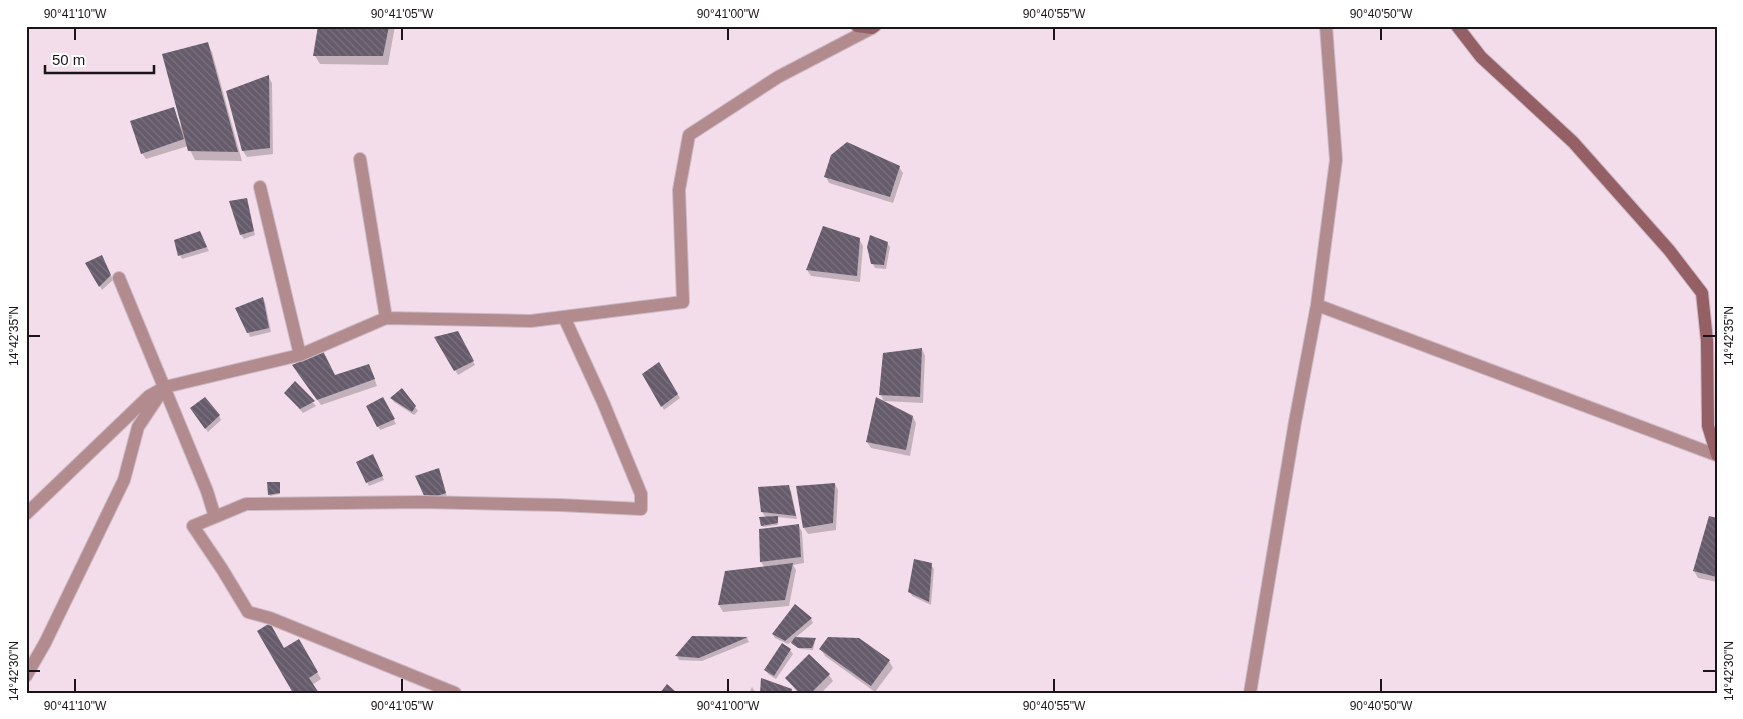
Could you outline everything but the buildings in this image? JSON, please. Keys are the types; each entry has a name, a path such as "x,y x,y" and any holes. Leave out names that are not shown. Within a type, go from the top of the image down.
{"street":[{"path":"857,26 874,27"},
{"path":"1250,693 1295,422 1317,305 1336,160 1326,26"},
{"path":"1457,26 1481,57 1573,142 1669,250 1702,293 1707,341 1708,426 1716,455"},
{"path":"26,514 149,396 165,386 300,355 386,318 531,321 684,302 680,190 689,135 778,78 874,27"},
{"path":"360,159 386,318"},
{"path":"260,187 300,355"},
{"path":"119,278 165,386 207,491 215,517"},
{"path":"1317,305 1716,455"},
{"path":"455,693 270,618 248,612 193,526 246,504 422,502 641,509 641,494 603,402 564,317"},
{"path":"26,676 124,480 138,427 165,386"}]}
